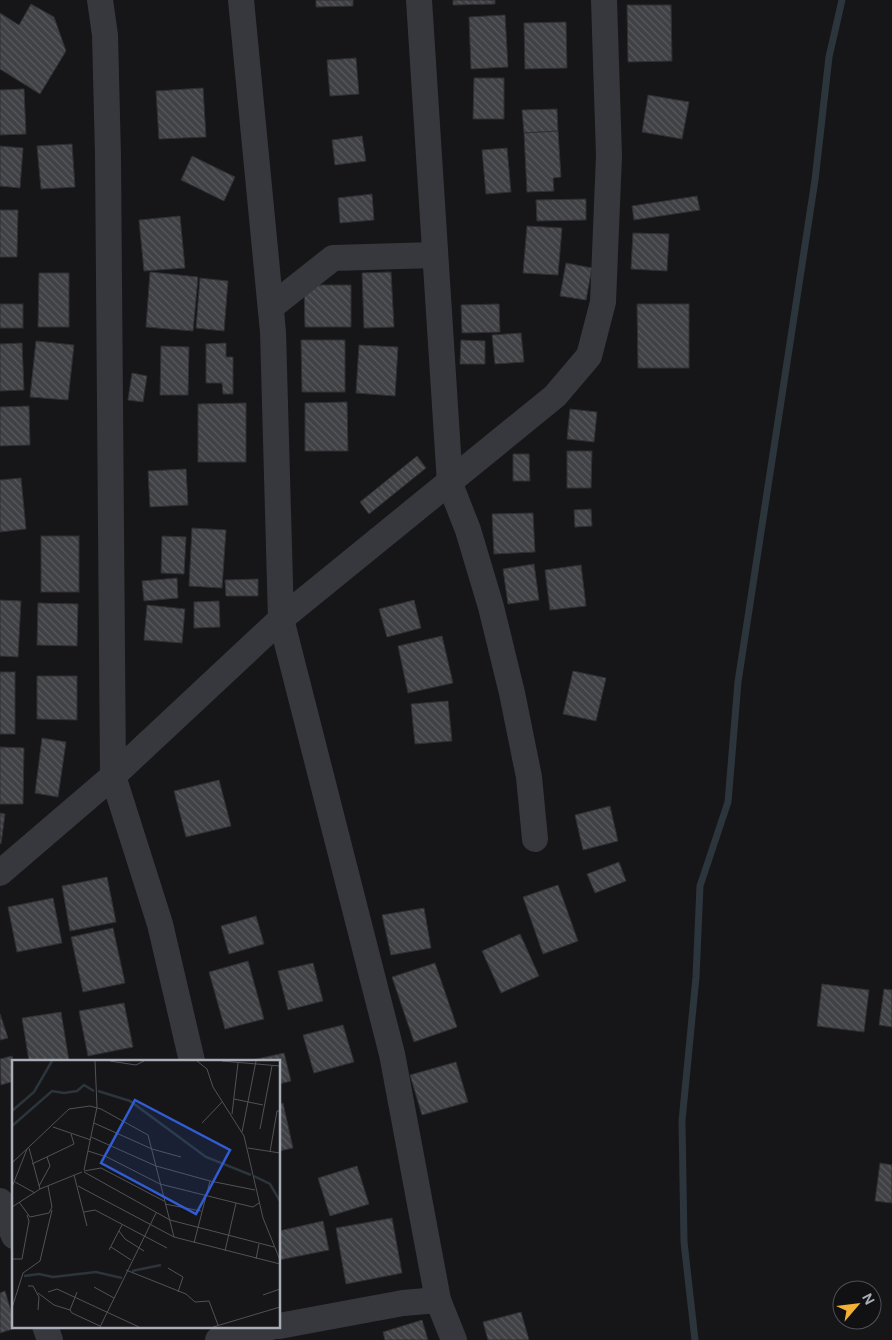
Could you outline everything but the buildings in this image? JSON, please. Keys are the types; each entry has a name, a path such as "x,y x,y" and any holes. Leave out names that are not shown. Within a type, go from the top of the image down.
{"street":[{"path":"100,0 105,35 108,147 112,776 160,924 192,1060"},
{"path":"242,0 273,332 281,619 392,1054 438,1300 454,1340"},
{"path":"419,0 450,484 468,530 491,606 512,693 529,777 535,839"},
{"path":"0,873 112,776 281,619 450,484 555,396 589,356 602,302 609,166 604,0"},
{"path":"271,307 333,258 435,255"},
{"path":"0,1201 12,1231"},
{"path":"280,1327 403,1303 438,1300"},
{"path":"46,1328 50,1340"},
{"path":"218,1340 271,1329"}],"waterway":[{"path":"695,1340 684,1242 682,1121 696,977 700,886 728,802 738,682 815,180 829,57 842,0"}]}
